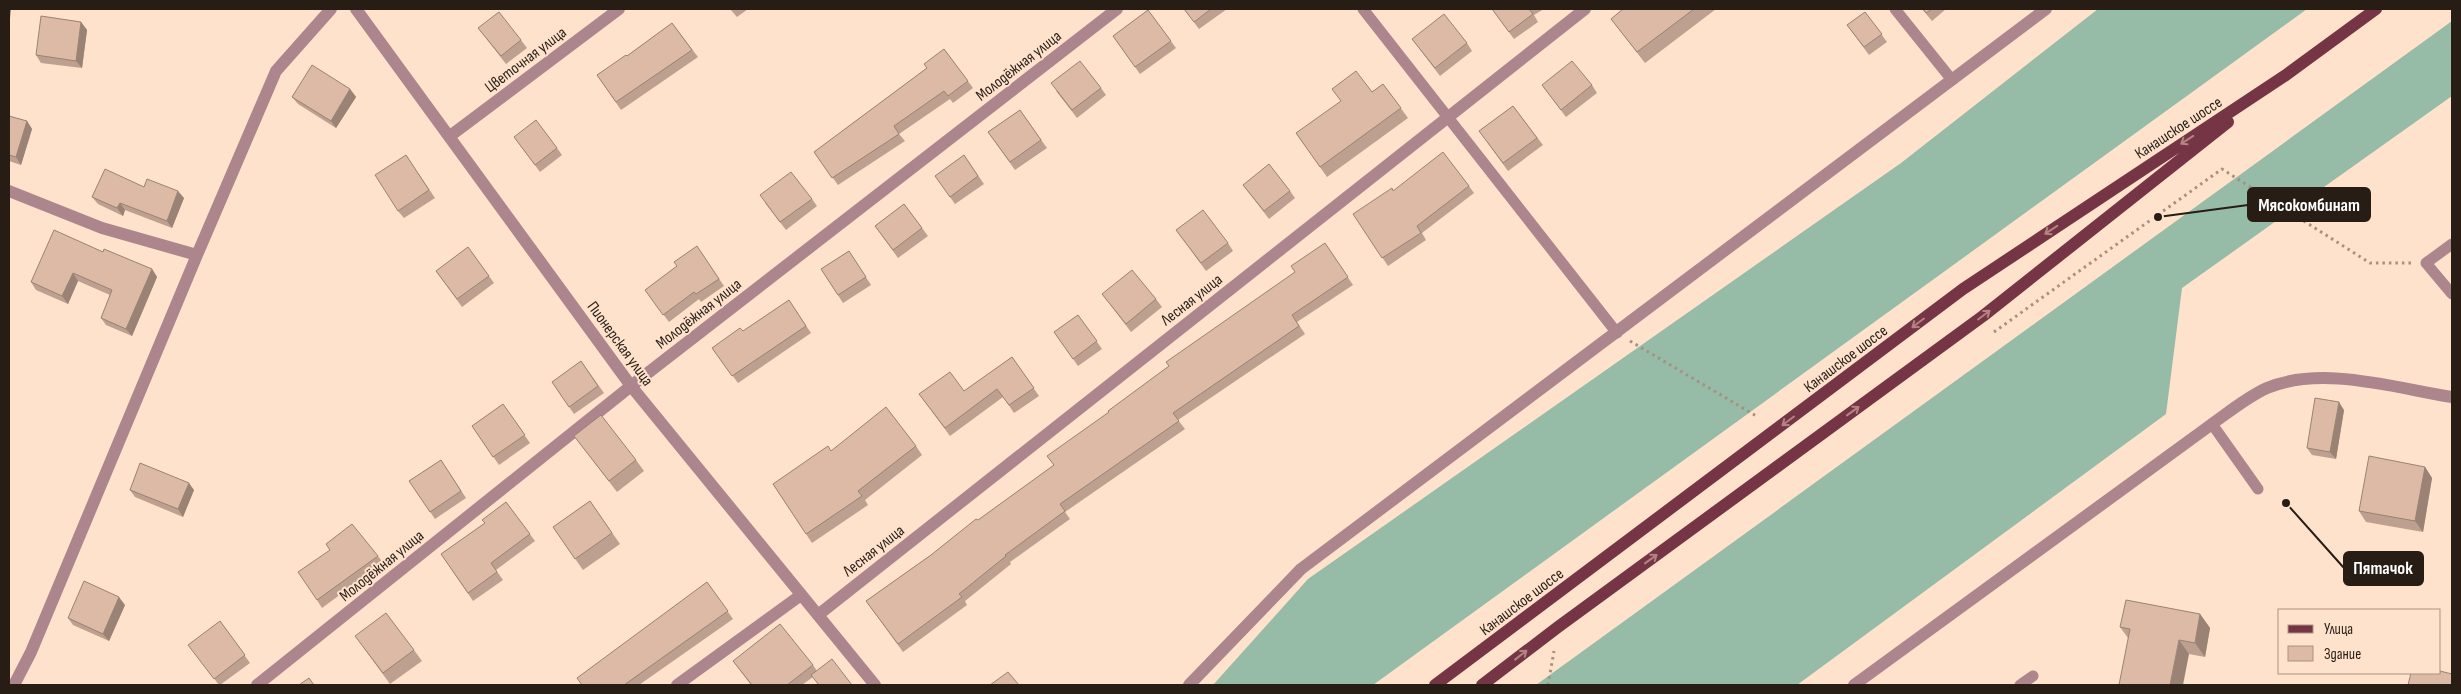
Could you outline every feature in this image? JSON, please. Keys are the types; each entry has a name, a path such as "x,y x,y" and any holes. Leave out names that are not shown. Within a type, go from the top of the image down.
{"main road":[{"name":"Канашское шоссе","path":"1482,685 1558,627 1983,316 2286,75 2376,9"},
{"name":"Канашское шоссе","path":"1435,685 1963,289 2286,75"}],"street":[{"path":"14,685 31,652 196,255 276,71 331,9"},
{"name":"Пионерская улица","path":"356,9 632,386 875,685"},
{"name":"Цветочная улица","path":"450,136 620,9"},
{"name":"Молодёжная улица","path":"257,685 632,386 1117,9"},
{"name":"Лесная улица","path":"818,615 1447,116 1585,9"},
{"path":"1189,685 1301,568 1617,333 2046,9"},
{"path":"9,191 102,228 196,255"},
{"path":"1854,685 2212,424 2265,389 2287,381 2311,378 2341,379 2452,397"},
{"path":"677,685 801,595"}],"lane":[{"path":"1363,9 1617,333"},
{"path":"1895,9 1952,80"},
{"path":"2452,244 2426,263 2452,294"},
{"path":"2212,424 2258,489"},
{"path":"2020,685 2033,676"}],"path":[{"path":"1994,332 2222,169 2370,263 2426,263"},
{"path":"1617,333 1758,417"},
{"path":"1548,685 1558,627"}],"green space":[{"path":"2098,9 2307,9 1373,685 1213,685 1308,579 1901,163"},
{"path":"2452,21 2452,96 2182,288 2166,414 1797,685 1536,685"}],"building":[{"path":"1184,9 1211,9 1194,22"},
{"path":"1492,9 1529,9 1533,14 1509,32"},
{"path":"1623,9 1694,9 1637,52 1611,19"},
{"path":"1923,9 1932,9 1926,13"},
{"path":"1148,10 1171,41 1135,67 1113,36"},
{"path":"499,12 521,40 501,56 478,28"},
{"path":"1865,12 1882,34 1864,47 1847,25"},
{"path":"1444,14 1467,43 1435,68 1412,39"},
{"path":"41,16 81,22 76,61 36,55"},
{"path":"672,23 692,50 616,102 597,75"},
{"path":"944,49 968,81 948,96 944,91 894,126 899,134 832,178 814,152 927,68 924,64"},
{"path":"1080,61 1101,88 1072,110 1051,83"},
{"path":"1572,61 1592,85 1561,110 1542,85"},
{"path":"312,65 350,89 331,121 292,97"},
{"path":"1356,71 1372,92 1383,84 1401,108 1320,167 1296,133 1341,101 1332,89"},
{"path":"1513,106 1537,138 1503,163 1479,131"},
{"path":"1020,110 1041,140 1010,162 988,132"},
{"path":"9,116 27,121 16,157 9,155"},
{"path":"536,120 557,148 535,165 514,137"},
{"path":"1443,152 1469,186 1417,226 1421,233 1382,258 1353,214 1392,188 1393,191"},
{"path":"406,155 429,190 398,211 375,175"},
{"path":"964,155 978,176 950,197 935,176"},
{"path":"1269,164 1290,191 1264,211 1243,185"},
{"path":"105,169 144,187 147,179 178,191 167,221 120,203 117,208 92,197"},
{"path":"791,172 812,199 780,222 760,195"},
{"path":"904,204 922,228 893,250 875,226"},
{"path":"1203,210 1228,243 1201,263 1176,230"},
{"path":"54,230 103,252 104,249 152,269 126,329 101,318 112,290 73,273 62,296 31,282"},
{"path":"1325,243 1348,277 1292,315 1299,326 1173,413 1179,421 1060,504 1065,511 1005,555 959,594 962,597 898,644 866,601 931,555 976,519 978,520 1054,465 1047,456 1169,366 1166,362 1295,272 1291,266"},
{"path":"697,246 719,279 696,294 694,292 663,315 645,290 677,266 674,262"},
{"path":"468,247 489,276 457,299 436,271"},
{"path":"849,251 866,277 838,295 821,269"},
{"path":"1132,270 1156,299 1126,324 1102,294"},
{"path":"789,300 806,326 732,376 712,348 740,328 743,331"},
{"path":"1078,315 1097,341 1073,359 1054,332"},
{"path":"1012,357 1034,388 1009,405 997,389 945,428 919,394 950,372 964,391"},
{"path":"581,361 598,386 569,407 552,382"},
{"path":"2315,398 2339,402 2330,452 2307,448"},
{"path":"503,404 525,435 493,457 472,426"},
{"path":"886,407 916,446 858,491 862,496 806,534 773,484 828,446 831,451"},
{"path":"601,415 636,460 609,481 574,436"},
{"path":"2369,456 2425,467 2415,521 2359,511"},
{"path":"441,460 461,491 430,512 409,481"},
{"path":"140,463 189,483 178,509 130,490"},
{"path":"590,501 612,533 575,559 553,527"},
{"path":"506,502 530,534 491,563 497,572 468,593 441,554 485,523 482,520"},
{"path":"352,524 378,556 317,600 298,572 330,550 326,544"},
{"path":"84,581 119,597 103,634 68,618"},
{"path":"707,582 728,611 624,685 582,685 577,678"},
{"path":"2126,600 2200,614 2195,643 2179,640 2170,685 2119,685 2130,629 2120,627"},
{"path":"386,613 414,650 383,673 355,636"},
{"path":"220,621 245,655 214,679 188,645"},
{"path":"780,624 813,665 787,685 752,685 733,661"},
{"path":"832,659 852,685 819,685 811,675"},
{"path":"2441,671 2452,674 2452,685 2408,685 2411,674 2441,674"},
{"path":"1008,672 1019,685 990,685"},
{"path":"309,678 314,685 299,685"}],"place":[{"name":"Мясокомбинат","path":"2158,217"},
{"name":"Пятачок","path":"2286,503"}]}
